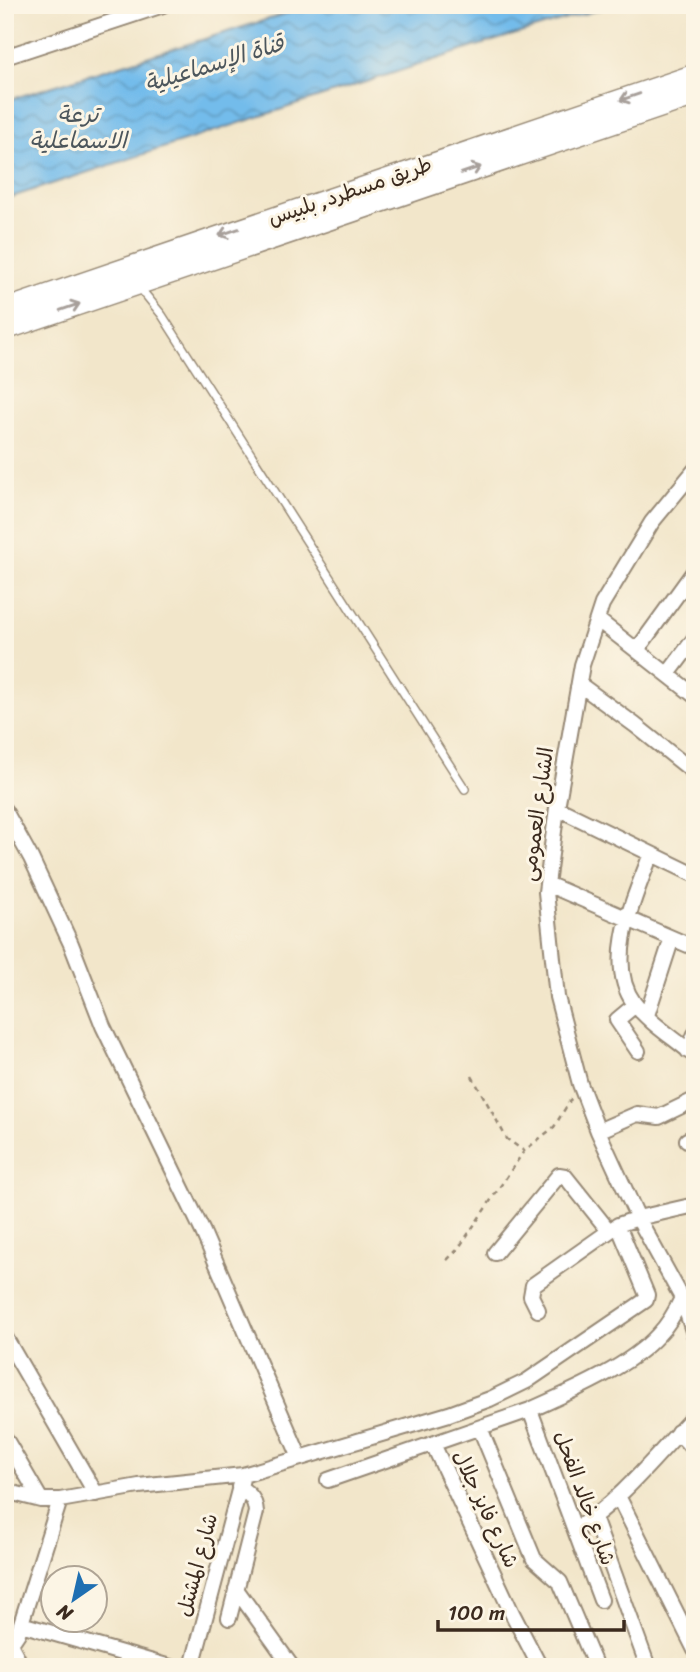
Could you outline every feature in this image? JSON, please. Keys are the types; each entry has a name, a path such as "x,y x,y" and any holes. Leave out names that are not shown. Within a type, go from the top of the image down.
{"main road":[{"name":"طريق مسطرد, بلبيس","path":"5,310 695,75"},
{"name":"طريق مسطرد, بلبيس","path":"5,329 695,95"}],"street":[{"path":"5,57 163,5"},
{"name":"الشارع العمومى","path":"695,470 652,522 602,604 582,666 557,808 546,892 557,997 580,1084 598,1131 638,1218 682,1298 695,1337"},
{"path":"637,650 695,570"},
{"path":"598,620 694,693"},
{"path":"668,674 695,638"},
{"path":"579,684 695,774"},
{"path":"557,808 695,875"},
{"path":"5,811 31,858 65,932 103,1026 202,1232 300,1458"},
{"path":"651,854 627,919 622,977 635,1005 692,1054"},
{"path":"547,884 695,948"},
{"path":"647,1015 672,938"},
{"path":"635,1005 617,1020 638,1051"},
{"path":"692,1054 695,1034"},
{"path":"598,1131 637,1114 659,1117 694,1100"},
{"path":"5,1491 41,1500 60,1500 187,1479 241,1481 300,1458 449,1414 490,1399 527,1381 643,1303 647,1296 613,1228 565,1176 559,1175 495,1253"},
{"path":"538,1311 531,1296 533,1285 613,1228 638,1218 695,1205"},
{"path":"328,1480 530,1410 627,1361 644,1349 666,1325 682,1298"},
{"path":"5,1337 96,1493"},
{"name":"شارع خالد الفحل","path":"530,1410 601,1600"},
{"path":"575,1529 594,1518 618,1496 695,1415"},
{"path":"480,1428 534,1559 560,1582 596,1667"},
{"path":"678,1432 695,1451"},
{"path":"5,1438 41,1500"},
{"name":"شارع فايز جلال","path":"433,1444 540,1667"},
{"path":"229,1618 256,1512 255,1502 241,1481"},
{"name":"شارع المشتل","path":"192,1667 241,1481"},
{"path":"618,1496 695,1650"},
{"path":"18,1667 17,1657 7,1642 15,1639 21,1624 60,1500"},
{"path":"594,1518 648,1667"},
{"path":"236,1589 292,1667"},
{"path":"21,1624 170,1667"}],"lane":[{"path":"137,284 169,326 465,789"}],"path":[{"path":"472,1076 507,1139 524,1151"},
{"path":"447,1260 524,1151 554,1127 580,1084"}],"water":[{"name":"ترعة الاسماعلية","path":"314,5 614,5 486,43 5,199 5,101"}],"water label":[{"name":"قناة الإسماعيلية","path":"214,63"}]}
